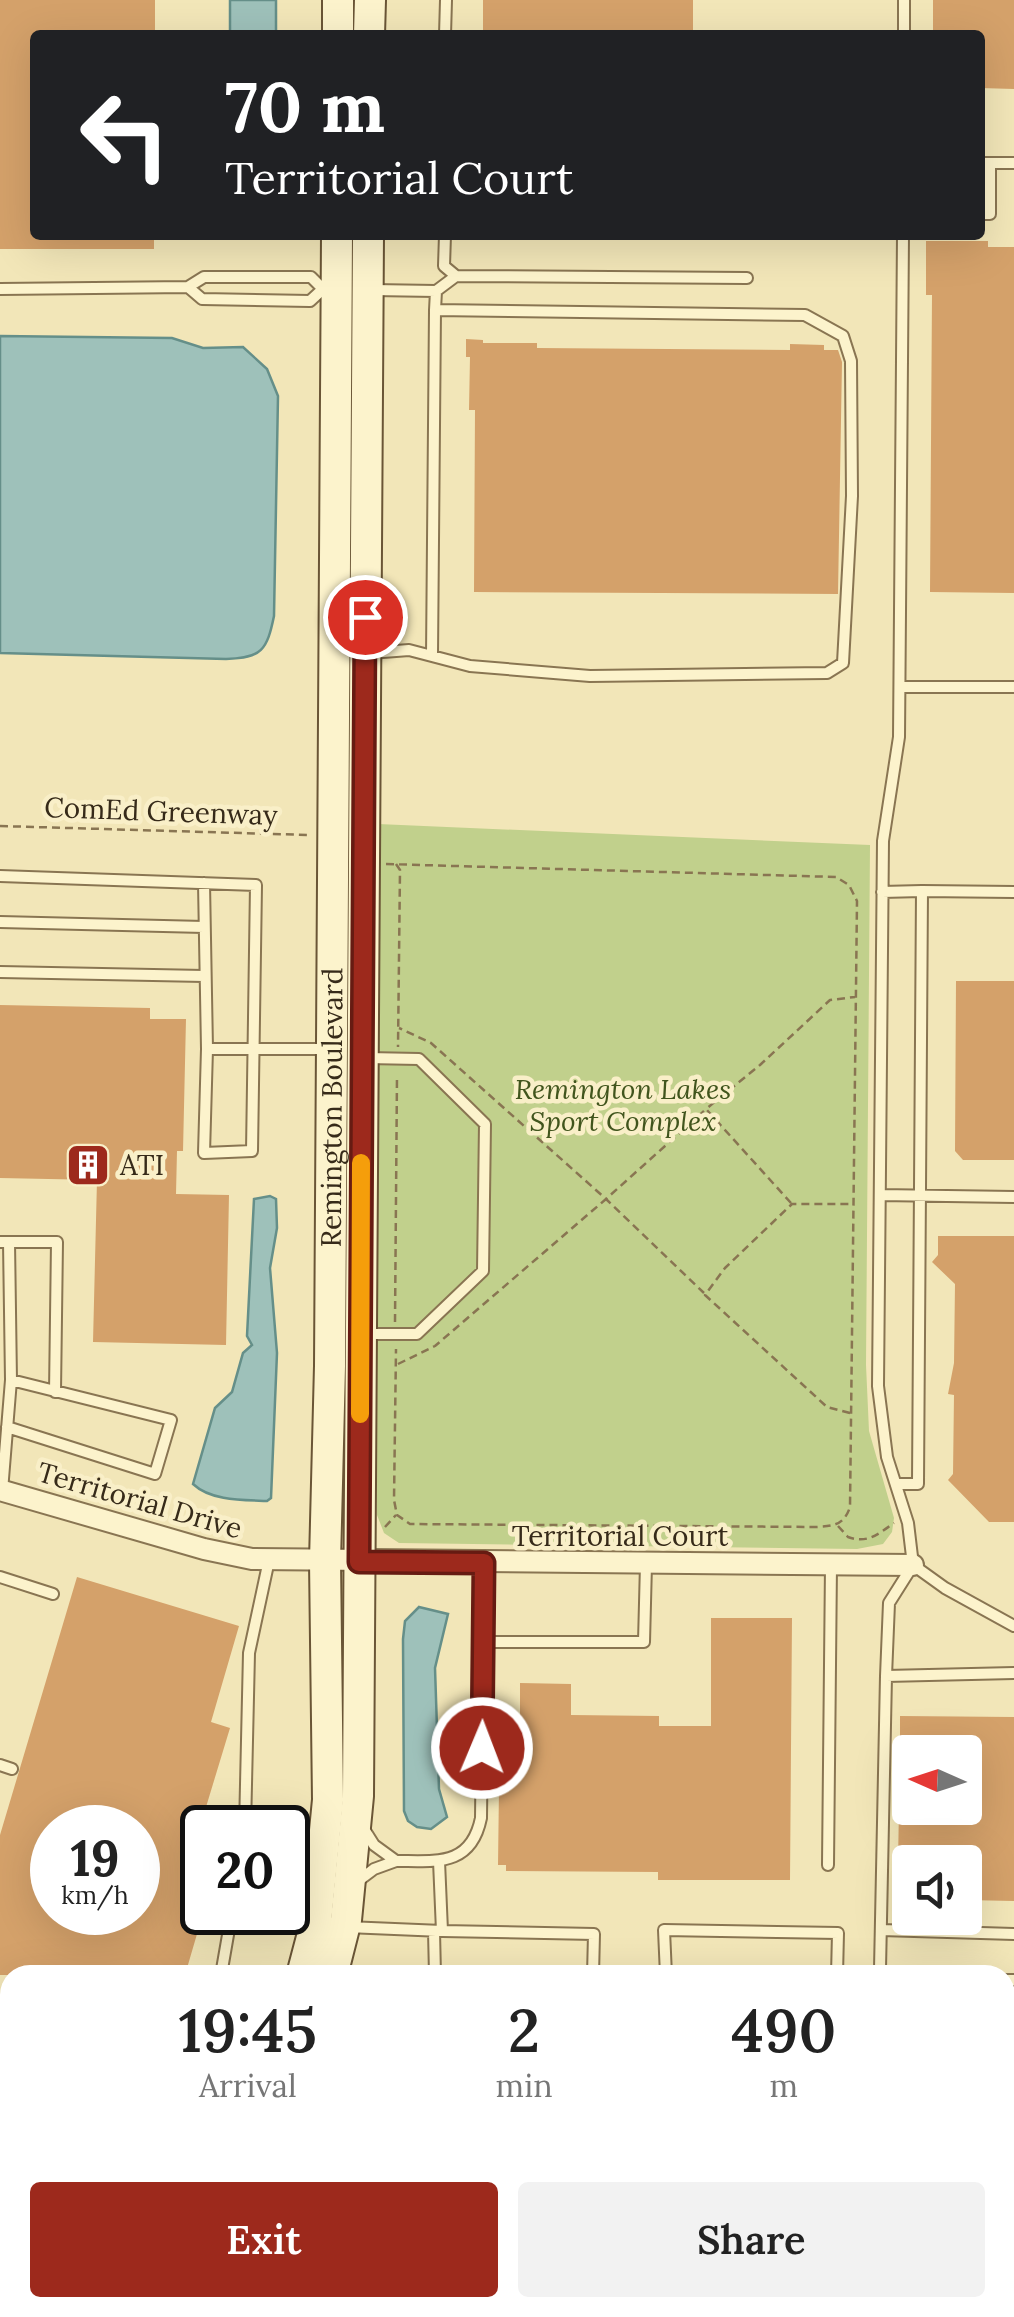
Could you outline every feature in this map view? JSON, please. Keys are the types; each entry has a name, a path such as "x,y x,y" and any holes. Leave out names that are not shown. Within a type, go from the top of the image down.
{"street":[{"path":"338,0 338,30"},
{"path":"370,0 370,30"},
{"name":"Remington Boulevard","path":"332,1965 326,1561 331,1049 329,289 336,240"},
{"name":"Remington Boulevard","path":"307,1965 349,1887 356,1817 368,240"},
{"name":"Territorial Drive","path":"1,1492 204,1549 269,1560 326,1561"},
{"name":"Territorial Court","path":"326,1561 913,1565"}],"lane":[{"path":"446,0 446,30"},
{"path":"904,0 904,30"},
{"path":"985,214 990,214 985,163 1014,163"},
{"path":"444,240 444,266 456,276"},
{"path":"880,1965 889,1603 913,1565 908,1523 887,1457 878,1386 883,841 899,738 903,240"},
{"path":"0,289 188,287 204,277 311,277 329,289 436,292 456,276 747,278"},
{"path":"188,287 202,298 310,301 329,289"},
{"path":"432,656 436,292"},
{"path":"365,654 409,650 470,666 590,676 827,674 843,663 852,496 851,361 843,336 805,315 435,310"},
{"path":"900,687 1014,687"},
{"path":"0,876 204,883 256,885 252,1151 204,1153 204,883"},
{"path":"896,1484 918,1484 922,891"},
{"path":"882,892 1014,892"},
{"path":"0,922 204,927"},
{"path":"0,972 204,976"},
{"path":"207,1048 331,1049 362,1058 418,1059 485,1124 483,1271 417,1334 360,1334"},
{"path":"880,1194 1014,1197"},
{"path":"1,1492 7,1427 4,1409 10,1380 5,1242 57,1242 55,1392"},
{"path":"7,1427 156,1474 171,1420 10,1380"},
{"path":"245,1805 250,1653 269,1560"},
{"path":"349,1887 374,1869 396,1861 439,1860 459,1855 471,1846 481,1818 484,1563"},
{"path":"483,1642 644,1642 646,1564"},
{"path":"828,1864 831,1564"},
{"path":"913,1565 1014,1626"},
{"path":"0,1577 53,1594"},
{"path":"886,1676 1014,1673"},
{"path":"356,1817 374,1845 396,1861"},
{"path":"436,1965 439,1860"},
{"path":"330,1924 594,1934 593,1965"},
{"path":"666,1965 664,1930 838,1933 837,1965"},
{"path":"881,1930 1014,1934"},
{"path":"223,1965 228,1935"}],"path":[{"name":"ComEd Greenway","path":"0,826 315,836"},
{"path":"376,864 396,864 836,877 849,884 858,901 850,1507 838,1525 410,1524 397,1514 394,1500 400,870 396,864"},
{"path":"396,1365 435,1346 760,1066 830,1000 856,997"},
{"path":"398,1028 431,1042 606,1199 826,1408 851,1414"},
{"path":"706,1109 792,1204"},
{"path":"705,1294 725,1268 792,1204 854,1204"},
{"path":"380,1537 397,1514"},
{"path":"838,1525 848,1537 866,1540 894,1523"}],"green space":[{"name":"Remington Lakes Sport Complex","path":"378,824 870,845 866,1365 869,1431 894,1518 892,1532 883,1544 857,1549 399,1543 384,1533 377,1515"}],"water":[{"path":"230,0 276,0 276,30 230,30"},
{"path":"0,336 172,338 203,348 243,347 267,369 278,396 274,616 261,650 248,657 226,659 0,653"},
{"path":"254,1199 276,1199 277,1228 270,1268 277,1353 271,1498 228,1499 193,1484 215,1408 232,1392 243,1353 252,1345 247,1336"},
{"path":"419,1607 448,1614 435,1668 439,1789 447,1817 431,1829 408,1821 404,1811 403,1639 405,1621"}],"building":[{"path":"0,0 155,0 155,30 30,30 30,240 154,240 154,249 0,249"},
{"path":"483,0 693,0 693,30 483,30"},
{"path":"933,0 1014,0 1014,89 985,88 985,30 933,30"},
{"path":"926,241 988,241 988,247 1014,247 1014,593 930,592 932,295 926,295"},
{"path":"466,339 483,343 537,343 537,348 790,350 790,344 824,345 824,350 838,350 842,362 838,594 474,592 475,410 469,410 470,357 466,357"},
{"path":"956,981 1014,981 1014,1160 963,1160 955,1151"},
{"name":"ATI","path":"0,1005 150,1008 150,1019 186,1019 183,1151 177,1151 176,1194 229,1195 226,1345 93,1342 97,1180 0,1178"},
{"path":"938,1236 1014,1236 1014,1522 989,1522 948,1480 953,1474 954,1395 948,1394 954,1363 955,1284 932,1262 938,1255"},
{"path":"77,1577 239,1626 211,1722 230,1728 207,1805 180,1805 180,1935 197,1935 188,1965 0,1965 0,1835"},
{"path":"711,1618 792,1618 790,1880 658,1880 658,1872 506,1871 506,1865 498,1865 499,1788 511,1788 511,1756 520,1756 520,1683 571,1684 571,1715 659,1716 659,1726 711,1726"},
{"path":"900,1716 1014,1717 1014,1901 982,1900 982,1845 898,1845 899,1825 982,1825 982,1735 900,1735"}],"slow traffic":[{"path":"360,1414 361,1163"}],"place":[{"name":"ATI","path":"88,1165"}],"route":[{"path":"365,617 359,1562 484,1563 482,1748"}]}
